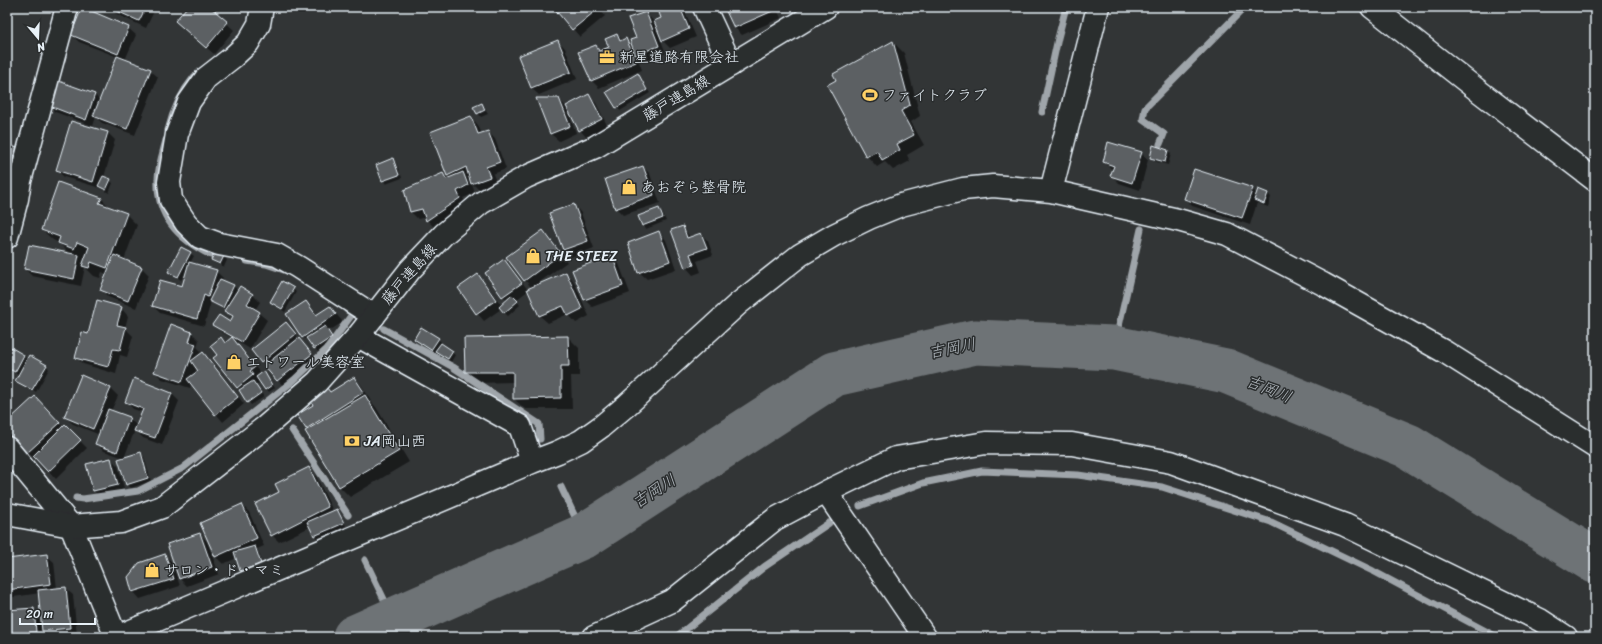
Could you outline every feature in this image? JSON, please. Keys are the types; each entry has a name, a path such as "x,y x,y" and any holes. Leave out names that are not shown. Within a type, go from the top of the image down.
{"street":[{"path":"7,237 17,199 13,178 67,7"},
{"path":"262,7 258,24 248,43 234,57 206,78 189,102 177,134 169,182 171,200 186,223 200,237 219,244 277,256 298,267 374,316"},
{"path":"704,7 731,65"},
{"name":"藤戸連島線","path":"7,514 71,526 121,522 162,507 265,427 317,382 358,336 410,270 444,234 481,203 526,177 594,147 826,7"},
{"path":"1051,191 1098,7"},
{"path":"1372,7 1595,180"},
{"path":"7,448 71,526 116,637 558,452 581,441 627,405 738,304 800,255 834,235 869,218 901,205 963,189 993,186 1051,191 1178,220 1227,234 1324,284 1438,349 1595,447"},
{"path":"358,336 520,426 532,462"},
{"path":"594,637 672,601 775,519 826,492 896,458 986,443 1072,444 1172,462 1345,525 1540,620 1566,637"},
{"path":"826,492 925,637"}],"building":[{"path":"82,7 129,27 118,54 71,35"},
{"path":"108,7 146,7 139,21"},
{"path":"187,7 210,7 228,22 206,48 175,21"},
{"path":"553,7 598,7 599,8 572,30"},
{"path":"657,7 680,7 689,29 662,41 654,21 661,18"},
{"path":"724,7 773,7 775,10 734,28"},
{"path":"646,12 659,46 635,55 630,40 636,38 628,18"},
{"name":"新星道路有限会社","path":"617,34 620,41 626,38 636,62 591,81 578,52 596,45 599,51 609,47 605,39"},
{"path":"558,40 571,72 531,88 518,56"},
{"name":"ファイトクラブ","path":"893,41 910,105 901,111 914,135 897,144 900,150 882,160 877,151 866,157 827,85 836,80 833,74"},
{"path":"117,56 151,69 127,129 93,116"},
{"path":"638,73 647,90 616,108 606,92"},
{"path":"56,80 95,94 86,120 47,105"},
{"path":"589,94 602,119 579,131 566,106"},
{"path":"536,98 559,98 570,126 550,134"},
{"path":"482,103 485,110 477,114 473,107"},
{"path":"471,116 478,134 488,131 500,162 486,167 490,177 471,184 466,167 447,176 430,132"},
{"path":"71,121 108,132 93,182 56,170"},
{"path":"1108,142 1142,152 1132,183 1110,176 1114,166 1103,162"},
{"path":"7,144 17,148 8,168 7,168"},
{"path":"1153,145 1168,150 1165,162 1150,158"},
{"path":"393,158 399,175 382,181 376,165"},
{"name":"あおぞら整骨院","path":"643,166 654,195 615,209 605,179"},
{"path":"1194,169 1253,188 1242,218 1184,199"},
{"path":"463,172 468,185 457,191 460,198 426,221 422,209 410,212 404,190 443,173 446,179"},
{"path":"103,176 111,179 106,190 98,186"},
{"path":"58,182 102,198 99,203 127,213 107,268 91,262 89,268 82,266 89,247 77,242 74,249 58,243 60,237 41,230"},
{"path":"1258,189 1268,193 1264,204 1254,200"},
{"path":"574,204 588,241 563,250 549,213"},
{"path":"659,208 663,218 642,226 638,216"},
{"path":"683,226 687,238 701,233 707,248 690,254 694,265 685,268 671,230"},
{"name":"THE STEEZ","path":"543,230 561,254 524,281 506,257"},
{"path":"659,231 670,261 638,273 628,243"},
{"path":"29,245 79,255 74,279 24,269"},
{"path":"181,247 191,252 178,277 168,272"},
{"path":"215,252 224,256 220,264 211,260"},
{"path":"114,255 142,267 128,301 100,290"},
{"path":"612,255 623,286 584,300 572,270"},
{"path":"504,259 522,283 502,297 485,273"},
{"path":"189,262 217,270 208,297 204,295 197,319 152,306 160,280 182,286"},
{"path":"566,272 582,309 568,316 563,306 539,316 527,289"},
{"path":"478,274 496,300 476,314 458,288"},
{"path":"220,279 234,285 223,308 209,301"},
{"path":"282,281 294,288 282,309 270,302"},
{"path":"240,286 253,294 247,304 260,312 242,342 212,325 219,315 230,322 233,316 224,311"},
{"path":"512,295 518,301 504,313 499,307"},
{"path":"97,300 122,307 117,325 126,327 120,350 113,349 108,367 75,358 82,332 88,334"},
{"path":"306,301 316,315 330,306 336,314 302,338 286,314"},
{"path":"286,322 296,334 261,363 251,350"},
{"path":"171,324 192,332 189,342 196,344 182,382 154,372"},
{"path":"325,326 332,337 314,349 306,338"},
{"path":"421,327 439,338 431,350 414,339"},
{"path":"568,336 569,366 561,366 561,398 513,399 513,372 465,372 464,338"},
{"name":"エトワール美容室","path":"221,337 225,343 232,337 255,367 250,371 253,375 237,388 213,358 217,355 210,346"},
{"path":"299,338 312,354 277,381 264,366"},
{"path":"441,343 453,351 448,359 435,351"},
{"path":"7,345 24,355 15,372 7,368"},
{"path":"203,352 238,397 215,415 187,379 198,371 191,361"},
{"path":"29,355 47,365 32,390 15,381"},
{"path":"264,371 272,385 265,390 256,377"},
{"path":"81,375 111,388 93,429 64,417"},
{"path":"354,377 364,392 306,429 297,415 313,405 309,399 327,388 330,392"},
{"path":"134,378 172,393 155,438 134,431 143,409 125,402"},
{"path":"253,381 261,393 247,403 239,390"},
{"name":"JA岡山西","path":"365,395 399,451 339,487 305,431"},
{"path":"35,396 60,423 27,453 7,432 7,422"},
{"path":"108,409 130,417 117,452 95,444"},
{"path":"65,424 81,440 48,472 33,456"},
{"path":"141,452 148,478 126,485 118,459"},
{"path":"111,458 118,485 93,491 86,464"},
{"path":"309,467 328,507 271,536 255,504 279,492 275,484"},
{"path":"242,504 257,538 215,557 200,523"},
{"path":"337,509 344,523 314,536 307,522"},
{"path":"200,533 212,567 179,579 167,544"},
{"path":"255,546 261,564 240,571 234,552"},
{"path":"47,554 51,584 7,590 7,559"},
{"name":"サロン・ド・マミ","path":"165,554 174,579 132,592 128,577 139,563"},
{"path":"66,587 70,628 42,631 38,590"},
{"path":"34,608 36,632 7,634 7,610"}],"waterway":[{"path":"1042,112 1066,7"},
{"path":"1160,144 1164,134 1143,119 1145,108 1245,7"},
{"path":"168,130 178,102 194,77"},
{"path":"166,140 158,174 158,193 161,205 172,226 189,242 211,255"},
{"path":"1114,348 1141,229"},
{"path":"247,261 266,264 284,270"},
{"path":"76,498 83,499 138,491 183,468 294,380 327,349 353,313 347,310"},
{"path":"384,329 453,367 539,424 540,439"},
{"name":"吉岡川","path":"355,637 584,536 834,374 975,342 1114,348 1226,371 1408,446 1595,561"},
{"path":"292,430 348,515"},
{"path":"860,506 923,483 982,471 1078,475 1162,487 1271,522 1373,571 1497,637"},
{"path":"561,487 584,536"},
{"path":"676,637 764,567 829,523"},
{"path":"365,560 394,620"}],"place":[{"name":"新星道路有限会社","path":"607,57"},
{"name":"ファイトクラブ","path":"870,95"},
{"name":"あおぞら整骨院","path":"629,187"},
{"name":"THE STEEZ","path":"533,256"},
{"name":"エトワール美容室","path":"234,362"},
{"name":"JA岡山西","path":"352,441"},
{"name":"サロン・ド・マミ","path":"152,570"}]}
